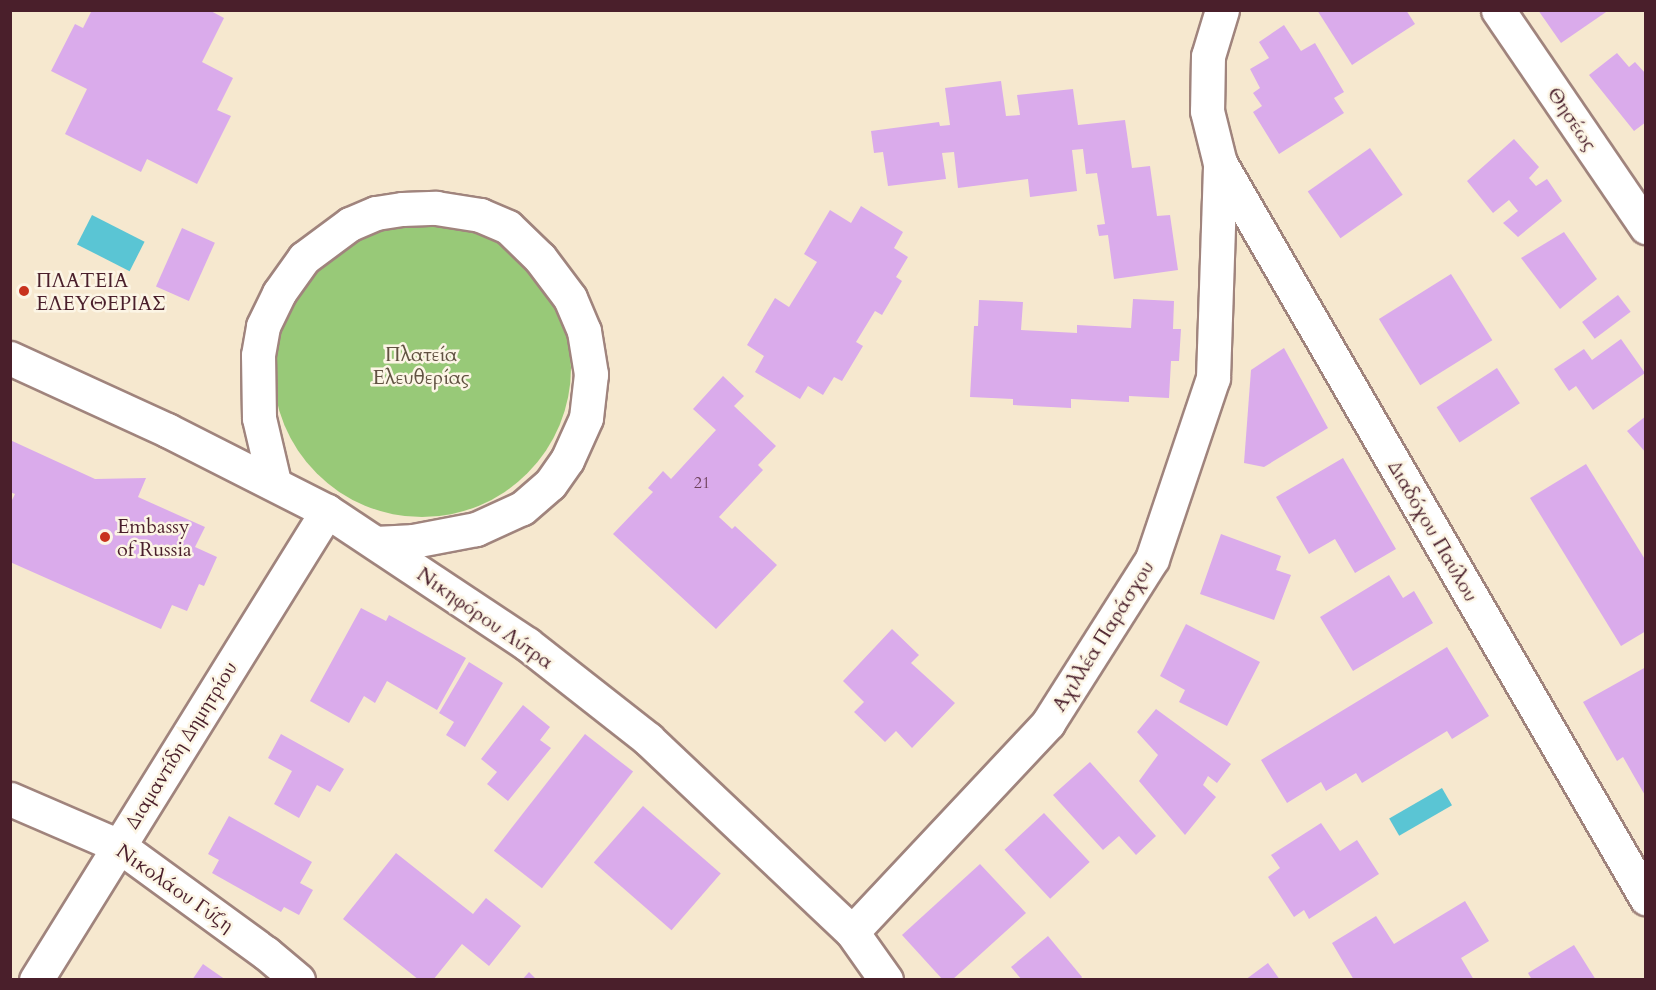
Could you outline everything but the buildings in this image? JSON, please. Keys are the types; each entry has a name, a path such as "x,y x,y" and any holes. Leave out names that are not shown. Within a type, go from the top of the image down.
{"street":[{"path":"1220,163 1207,111 1208,56 1222,10"},
{"name":"Θησέως","path":"1498,10 1646,227"},
{"name":"Διαδόχου Παύλου","path":"1220,163 1646,898"},
{"name":"Αχιλλέα Παράσχου","path":"852,932 1048,723 1152,560 1213,378 1220,163"},
{"path":"274,482 260,418 258,355 263,326 271,309 279,293 304,258 351,224 376,213 402,208 436,208 458,211 480,215 508,227 540,258 570,297 584,331 591,374 586,418 562,468 550,484 522,508 476,529 413,541 377,543"},
{"name":"Νικηφόρου Λύτρα","path":"10,358 274,482 327,511 527,644 648,739 852,932 886,980"},
{"name":"Διαμαντίδη Δημητρίου","path":"36,980 327,511"},
{"name":"Νικολάου Γύζη","path":"10,799 119,846 266,952 298,980"}],"green space":[{"name":"Πλατεία Ελευθερίας","path":"407,219 437,219 465,225 492,236 517,252 538,273 554,298 565,325 571,353 569,397 554,438 538,463 517,484 492,500 465,511 437,517 407,517 379,511 352,500 327,484 306,463 290,438 279,411 273,383 273,353 279,325 290,298 306,273 327,252 352,236 379,225"}],"water":[{"path":"92,215 145,242 130,271 77,244"},
{"path":"1442,788 1452,805 1399,836 1389,819"}],"place":[{"name":"ΠΛΑΤΕΙΑ ΕΛΕΥΘΕΡΙΑΣ","path":"24,291"},
{"name":"Embassy of Russia","path":"105,537"}]}
